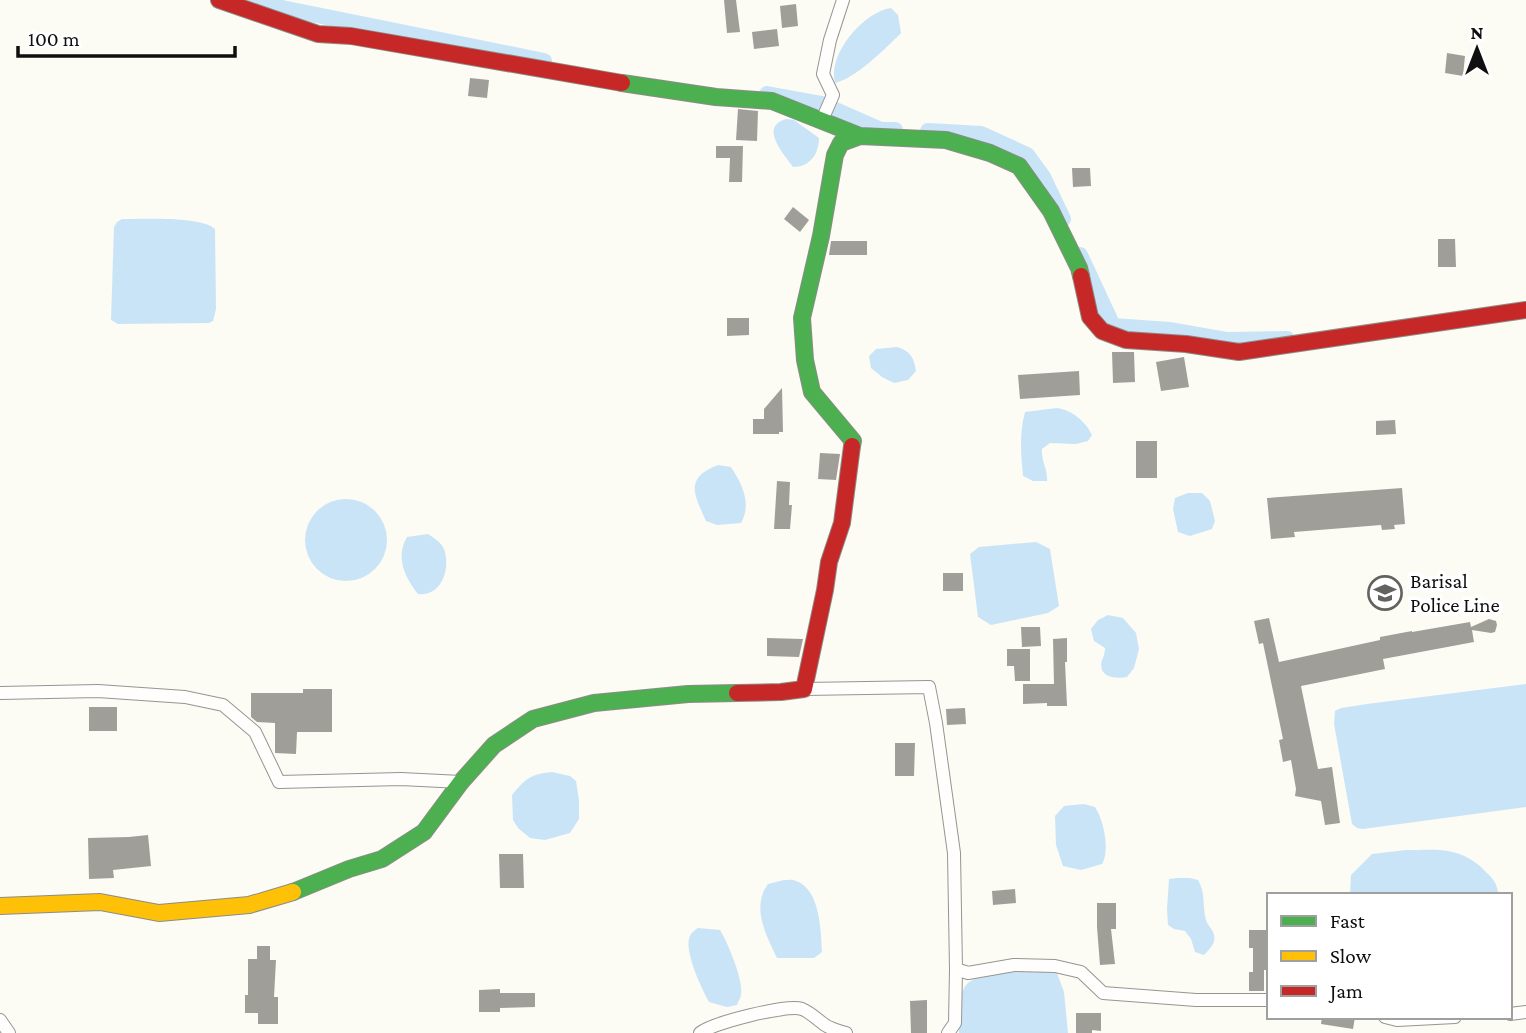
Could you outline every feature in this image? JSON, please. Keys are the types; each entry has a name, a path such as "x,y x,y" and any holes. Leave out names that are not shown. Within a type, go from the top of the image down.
{"street":[{"path":"219,0 318,34 364,38 716,97 772,101 860,136 946,140 990,153 1019,166 1051,211 1079,268 1090,317 1102,331 1126,340 1186,344 1239,352 1526,310"},
{"path":"822,120 833,95 822,74 843,0"},
{"path":"804,689 829,562 842,523 853,442 813,392 805,360 802,318 821,236 835,155 841,142 860,136"},
{"path":"0,906 100,902 159,913 249,905 293,892 382,859 424,832 461,782 494,746 533,719 594,703 688,694 929,687 954,853 955,1023 948,1033"},
{"path":"0,694 98,691 185,697 223,705 256,732 279,782 401,779 461,782"},
{"path":"956,969 968,973 1014,965 1055,966 1081,972 1103,993 1196,1000 1267,1000"},
{"path":"700,1033 705,1028 778,1009 800,1009 829,1027 846,1033"},
{"path":"1392,1019 1416,1019"},
{"path":"0,1020 9,1033"}],"water":[{"path":"891,8 898,15 901,33 861,69 835,83 836,60 850,36 869,17"},
{"path":"786,119 794,120 819,138 815,154 804,165 793,167 776,141 774,128"},
{"path":"122,219 185,220 215,229 216,309 213,321 118,324 111,320 114,227"},
{"path":"897,347 911,355 916,371 908,380 894,383 871,368 869,356 876,349"},
{"path":"1057,408 1078,417 1092,435 1088,441 1076,444 1050,443 1042,449 1047,481 1033,481 1023,476 1021,436 1025,412"},
{"path":"718,465 731,467 742,487 746,508 741,523 717,525 706,521 698,503 696,481 700,475"},
{"path":"1188,493 1202,493 1210,501 1215,521 1212,529 1190,536 1178,532 1173,509 1175,498"},
{"path":"346,499 362,502 375,511 384,524 387,540 384,556 375,569 362,578 346,581 330,578 317,569 308,556 305,540 308,524 317,511 330,502"},
{"path":"428,534 444,549 445,572 443,580 433,591 418,594 403,567 403,545 407,537"},
{"path":"1036,542 1050,549 1059,606 1048,613 991,625 978,617 970,554 979,547"},
{"path":"1108,615 1123,618 1136,633 1139,649 1134,668 1127,677 1108,676 1102,670 1105,648 1094,641 1091,629 1098,620"},
{"path":"1526,684 1526,807 1363,829 1352,824 1334,724 1335,711 1367,704"},
{"path":"552,772 570,776 576,781 579,819 570,833 545,840 530,838 513,820 512,795 529,778"},
{"path":"1084,804 1095,807 1098,813 1105,836 1106,851 1102,864 1081,870 1063,866 1056,845 1055,816 1064,806"},
{"path":"1406,850 1455,852 1481,867 1491,877 1498,893 1350,893 1351,875 1372,854"},
{"path":"1169,879 1198,880 1200,885 1206,920 1214,938 1212,946 1204,955 1195,952 1185,931 1168,925"},
{"path":"794,880 804,885 815,901 822,952 814,958 777,958 765,931 760,911 763,893 768,884"},
{"path":"698,928 720,930 723,935 740,980 741,995 737,1005 727,1007 709,1002 694,969 689,950 690,936"},
{"path":"1021,968 1057,973 1064,992 1068,1033 959,1033 960,1000 967,984 985,975"}],"building":[{"path":"724,0 736,0 740,32 727,33"},
{"path":"796,4 798,26 782,28 780,6"},
{"path":"777,29 779,46 754,49 752,32"},
{"path":"1447,53 1465,56 1463,76 1445,73"},
{"path":"470,78 489,80 487,98 468,96"},
{"path":"738,109 758,111 757,141 736,140"},
{"path":"716,146 743,146 742,182 729,182 730,158 716,158"},
{"path":"1072,168 1090,168 1091,186 1073,187"},
{"path":"793,207 809,220 800,232 784,219"},
{"path":"1438,239 1455,239 1456,267 1438,267"},
{"path":"831,241 867,241 867,255 829,255"},
{"path":"727,318 749,318 749,335 727,336"},
{"path":"1112,352 1134,352 1135,382 1113,383"},
{"path":"1184,357 1189,387 1161,391 1156,362"},
{"path":"1079,371 1080,395 1020,399 1018,375"},
{"path":"782,388 783,432 753,434 753,419 764,419 764,409"},
{"path":"1395,420 1396,434 1376,435 1376,421"},
{"path":"1136,441 1157,441 1157,478 1136,478"},
{"path":"820,453 840,454 836,480 818,479"},
{"path":"777,481 790,482 790,529 774,529"},
{"path":"1402,488 1405,524 1394,525 1395,529 1382,530 1381,525 1294,532 1295,537 1271,539 1267,498"},
{"path":"943,573 963,573 963,591 943,591"},
{"path":"1269,618 1279,662 1412,631 1470,622 1471,627 1489,619 1496,621 1497,625 1495,632 1491,633 1472,630 1474,642 1383,659 1385,669 1301,686 1318,769 1332,767 1340,823 1325,825 1321,801 1295,796 1291,760 1283,762 1279,740 1283,739 1263,643 1259,644 1254,621"},
{"path":"1021,627 1040,627 1041,646 1022,647"},
{"path":"767,638 803,639 799,657 767,656"},
{"path":"1067,638 1067,706 1023,704 1023,684 1054,684 1053,639"},
{"path":"1007,649 1030,649 1030,681 1015,681 1014,666 1007,666"},
{"path":"303,689 332,689 332,732 297,732 296,754 275,753 275,723 257,722 251,717 251,693 303,693"},
{"path":"89,707 117,707 117,731 89,731"},
{"path":"965,708 966,724 947,725 946,709"},
{"path":"895,743 915,743 914,776 895,776"},
{"path":"148,835 151,866 113,870 114,878 89,879 88,838"},
{"path":"499,854 523,854 524,888 500,888"},
{"path":"1015,889 1016,903 993,905 992,891"},
{"path":"1097,903 1116,903 1116,929 1111,929 1115,964 1100,965"},
{"path":"1249,930 1267,930 1264,991 1249,991 1249,972 1253,972 1253,948 1249,948"},
{"path":"257,946 270,946 270,960 276,960 274,997 278,997 278,1024 258,1024 258,1013 245,1013 248,959 257,959"},
{"path":"500,989 500,993 535,993 535,1007 500,1008 500,1012 479,1012 479,990"},
{"path":"927,1000 927,1033 911,1033 910,1001"},
{"path":"1076,1013 1101,1013 1101,1031 1076,1033"},
{"path":"1322,1019 1355,1019 1353,1029 1321,1024"}],"waterway":[{"path":"256,0 282,8 544,61"},
{"path":"767,94 822,104 881,130 895,130"},
{"path":"928,131 981,134 1027,155 1043,177 1063,219"},
{"path":"1080,255 1113,326 1169,330 1226,340 1287,339"}],"traffic: fast":[{"path":"622,83 716,97 772,101 860,136 946,140 990,153 1019,166 1051,211 1081,276"},
{"path":"852,446 853,441 812,392 805,360 802,318 821,236 835,155 841,143 860,136"},
{"path":"293,892 382,859 424,832 461,782 494,745 533,719 594,703 688,694 737,693"}],"traffic: slow":[{"path":"0,906 100,902 159,913 249,905 293,892"}],"traffic: jam":[{"path":"219,0 318,34 351,36 622,83"},
{"path":"1081,276 1090,317 1102,331 1126,340 1186,344 1239,352 1526,310"},
{"path":"737,693 804,689 829,562 842,523 852,446"}],"place":[{"name":"Barisal Police Line","path":"1385,593"}]}
